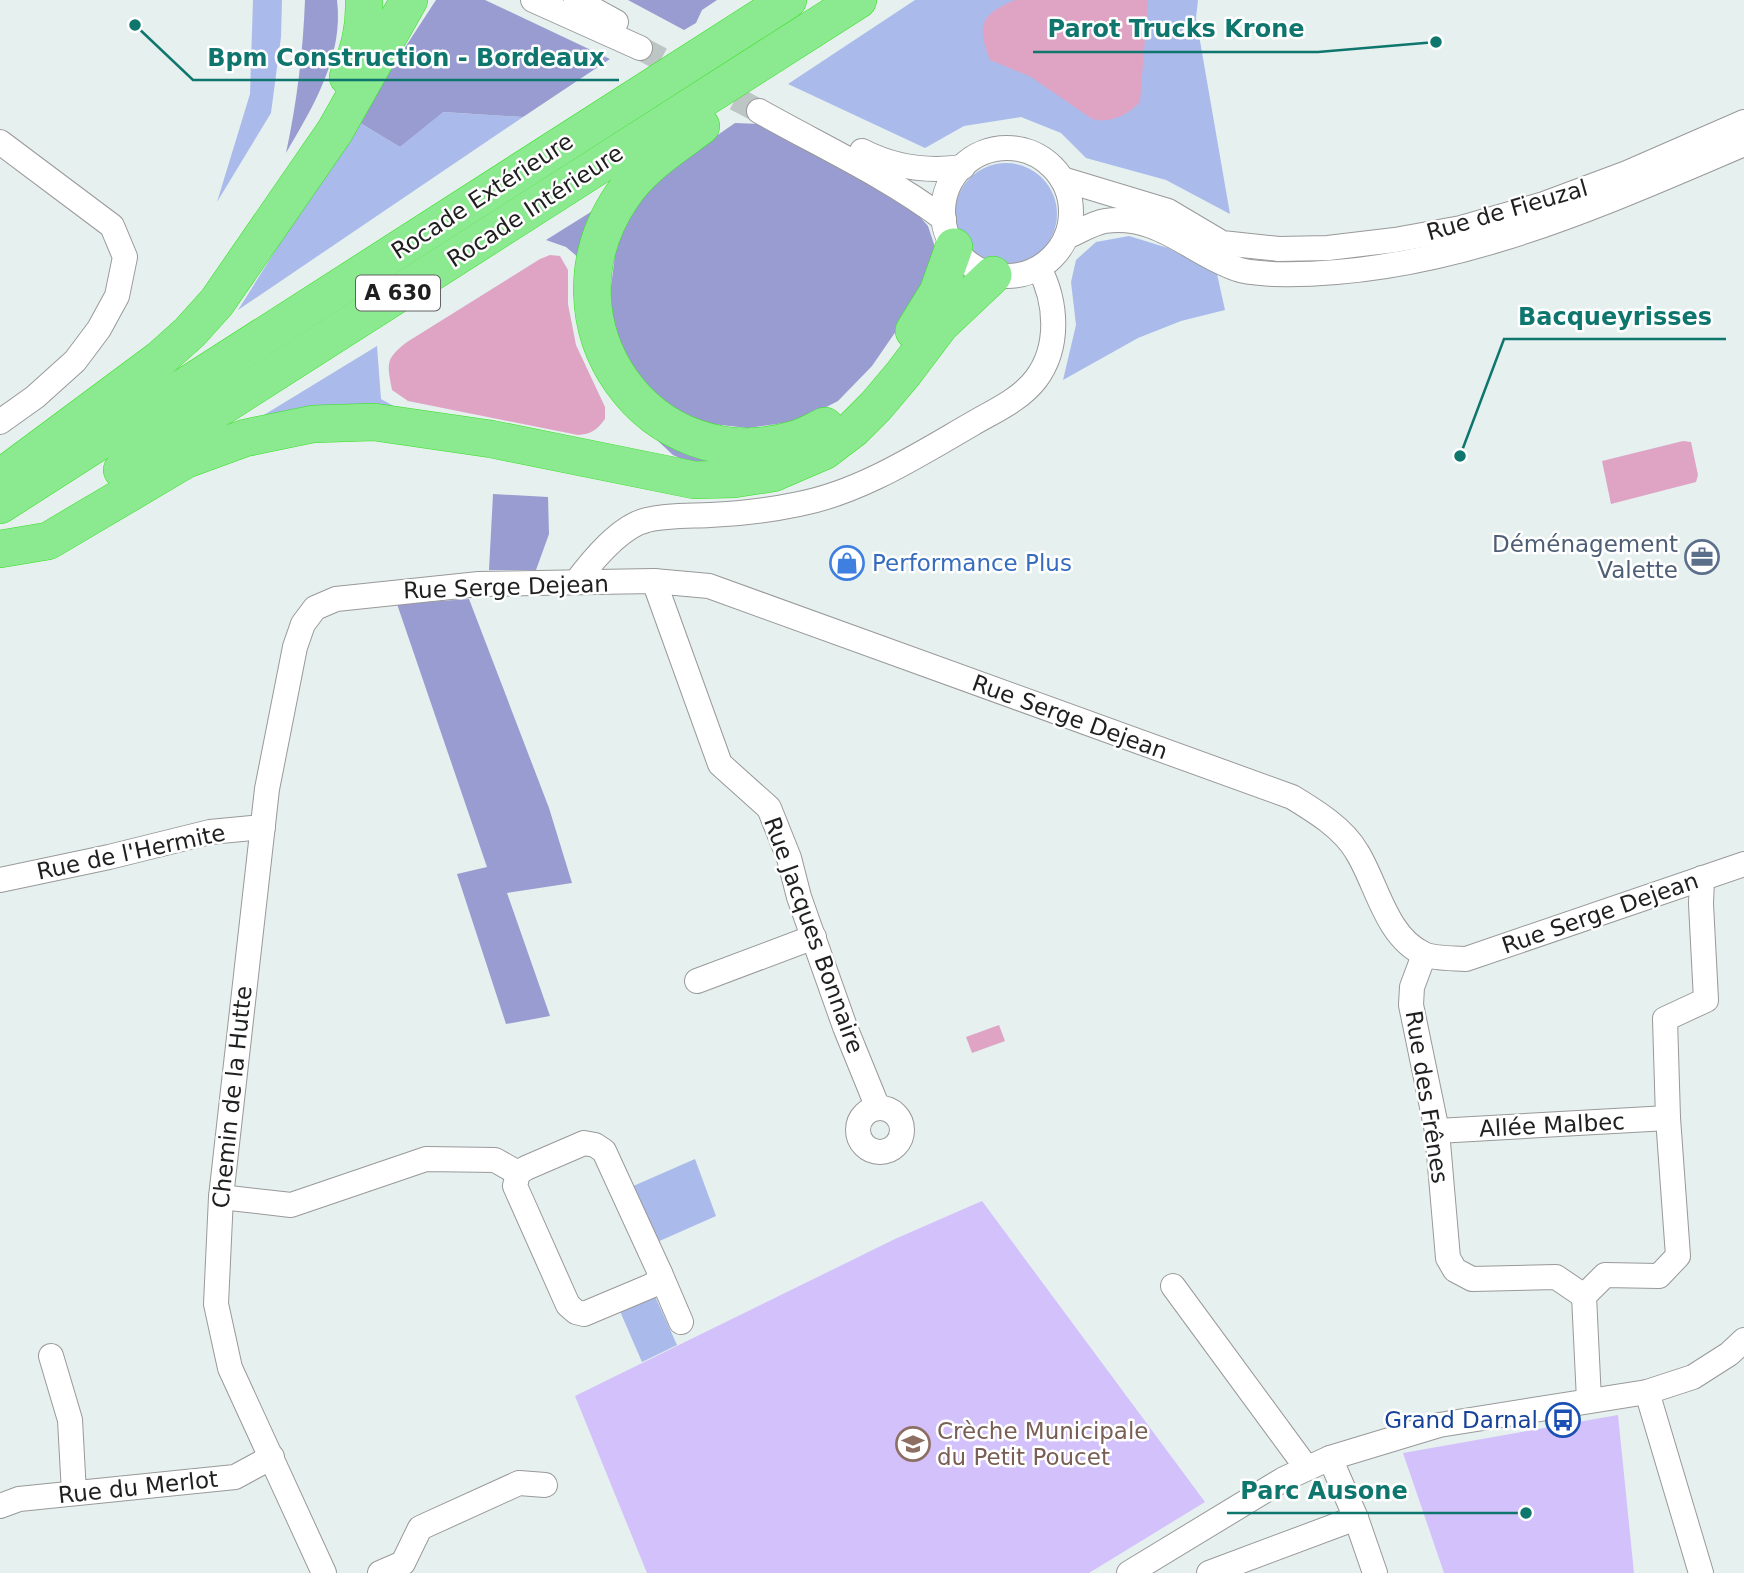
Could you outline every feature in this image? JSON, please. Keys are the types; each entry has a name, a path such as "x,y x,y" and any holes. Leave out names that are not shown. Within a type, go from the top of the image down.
{"highway":[{"path":"307,168 328,126 360,48 365,16 364,0"},
{"path":"0,478 160,359 190,332 243,267 307,168 335,131 409,0"},
{"name":"Rocade Extérieure","path":"0,505 788,0"},
{"name":"Rocade Intérieure","path":"0,549 858,0"},
{"path":"797,39 774,78 664,153 635,179 611,216 595,257 591,303 601,346 626,388 667,424 704,441 736,446 763,446 797,439 830,423 859,402 882,375 923,318 938,292 949,233"},
{"path":"0,549 48,541 185,460 245,438 313,424 374,422 491,439 694,480 734,479 773,473 824,451 853,429 903,374 940,325 993,275"}],"street":[{"path":"533,0 645,44 576,0"},
{"path":"949,233 947,191 953,178 975,157 990,151 1007,148 1039,156 1052,166 1069,193 1071,223 1066,237 1050,260 1024,274 993,275 971,264 949,233 886,179 837,155 763,107 896,164 920,170 963,167"},
{"name":"Rue de Fieuzal","path":"1062,179 1168,211 1222,243 1279,249 1328,248 1461,228 1544,204 1627,173 1744,122"},
{"path":"0,142 112,226 125,257 117,296 99,329 75,362 35,397 0,422"},
{"name":"Rue de Fieuzal","path":"1066,237 1104,221 1125,221 1160,228 1240,271 1273,274 1325,272 1395,264 1468,250 1547,225 1744,144"},
{"path":"576,582 611,543 645,520 758,510 802,503 842,491 881,475 1013,401 1038,377 1050,353 1053,318 1050,298 1039,268"},
{"name":"Rue Serge Dejean","path":"315,608 336,599 480,584 654,581 709,586 1292,797 1318,813 1357,850 1384,908 1402,937 1424,955 1466,959 1744,864"},
{"name":"Rue Jacques Bonnaire","path":"654,581 720,764 769,808 789,858 799,897 845,1027 878,1108"},
{"name":"Chemin de la Hutte","path":"315,608 303,624 295,647 267,789 221,1197 216,1304 230,1367 246,1407 272,1457 324,1573"},
{"name":"Rue de l'Hermite","path":"0,880 109,858 210,832 263,827"},
{"path":"1589,1400 1584,1296 1605,1275 1659,1276 1678,1256 1668,1118 1665,1019 1706,1000 1702,878"},
{"path":"696,981 814,937"},
{"name":"Rue des Frênes","path":"1424,955 1412,987 1411,1005 1437,1131 1448,1258 1455,1270 1472,1279 1556,1277 1584,1296"},
{"name":"Allée Malbec","path":"1437,1131 1668,1118"},
{"path":"660,1273 653,1286 584,1314 576,1312 568,1305 515,1186 518,1173 584,1143 595,1145 604,1151 660,1273 681,1322"},
{"path":"221,1197 291,1205 426,1159 495,1160 518,1173"},
{"path":"1173,1286 1306,1467"},
{"path":"1129,1573 1306,1467 1439,1425 1647,1392 1693,1377 1729,1354 1744,1340"},
{"path":"51,1356 70,1420 74,1493"},
{"path":"1647,1392 1701,1573"},
{"name":"Rue du Merlot","path":"0,1506 19,1500 74,1493 235,1477 272,1457"},
{"path":"1330,1458 1356,1517 1375,1573"},
{"path":"380,1573 403,1563 420,1528 519,1483 545,1485"},
{"path":"1209,1573 1237,1568 1356,1517"}],"shaded area":[{"path":"253,0 282,0 281,37 271,113 217,202 250,94"},
{"path":"305,0 337,0 336,41 316,99 286,153 299,77"},
{"path":"436,0 485,0 610,59 523,117 443,112 400,147 357,121"},
{"path":"628,0 717,0 702,10 696,23 684,30"},
{"path":"915,0 1198,0 1196,18 1230,214 1166,180 1086,158 1061,133 1021,117 964,126 925,148 788,84"},
{"path":"1015,0 1148,0 1140,102 1118,117 1092,119 1031,77 990,60 983,38 984,22 995,11"},
{"path":"442,112 523,117 238,310 357,121 400,147"},
{"path":"735,123 760,124 904,199 928,226 936,250 929,283 872,366 838,401 799,421 748,428 694,422 654,397 624,361 607,319 618,231 642,193 680,161"},
{"path":"1006,163 1025,167 1042,178 1053,195 1057,214 1053,233 1042,250 1025,261 1006,265 987,261 970,250 959,233 955,214 959,195 970,178 987,167"},
{"path":"602,205 595,355 727,456 706,470 673,455 614,400 592,364 574,297 579,258 566,247 546,240"},
{"path":"1129,236 1168,248 1217,274 1225,310 1181,321 1138,338 1063,380 1076,325 1071,282 1076,260 1096,242"},
{"path":"550,255 560,256 568,270 568,304 576,345 605,407 605,419 596,429 578,435 408,401 392,390 389,362 407,342"},
{"path":"377,346 381,399 397,408 244,427"},
{"path":"1683,441 1691,442 1698,475 1696,482 1611,504 1602,461"},
{"path":"493,494 548,497 549,534 536,570 489,570"},
{"path":"469,599 549,808 572,883 507,893 550,1016 506,1024 457,874 487,867 397,604"},
{"path":"999,1025 1005,1041 972,1053 966,1037"},
{"path":"695,1159 716,1216 655,1243 631,1187"},
{"path":"982,1201 1205,1502 1089,1573 647,1573 575,1396 895,1239"},
{"path":"654,1294 677,1345 642,1362 619,1309"},
{"path":"1618,1415 1634,1573 1444,1573 1403,1453"}],"tunnel":[{"path":"640,48 759,111"}],"place":[{"name":"Bpm Construction - Bordeaux","path":"135,25"},
{"name":"Parot Trucks Krone","path":"1436,42"},
{"name":"Bacqueyrisses","path":"1460,456"},
{"name":"Déménagement Valette","path":"1702,557"},
{"name":"Performance Plus","path":"847,563"},
{"name":"Grand Darnal","path":"1563,1420"},
{"name":"Crèche Municipale du Petit Poucet","path":"913,1444"},
{"name":"Parc Ausone","path":"1526,1513"}]}
